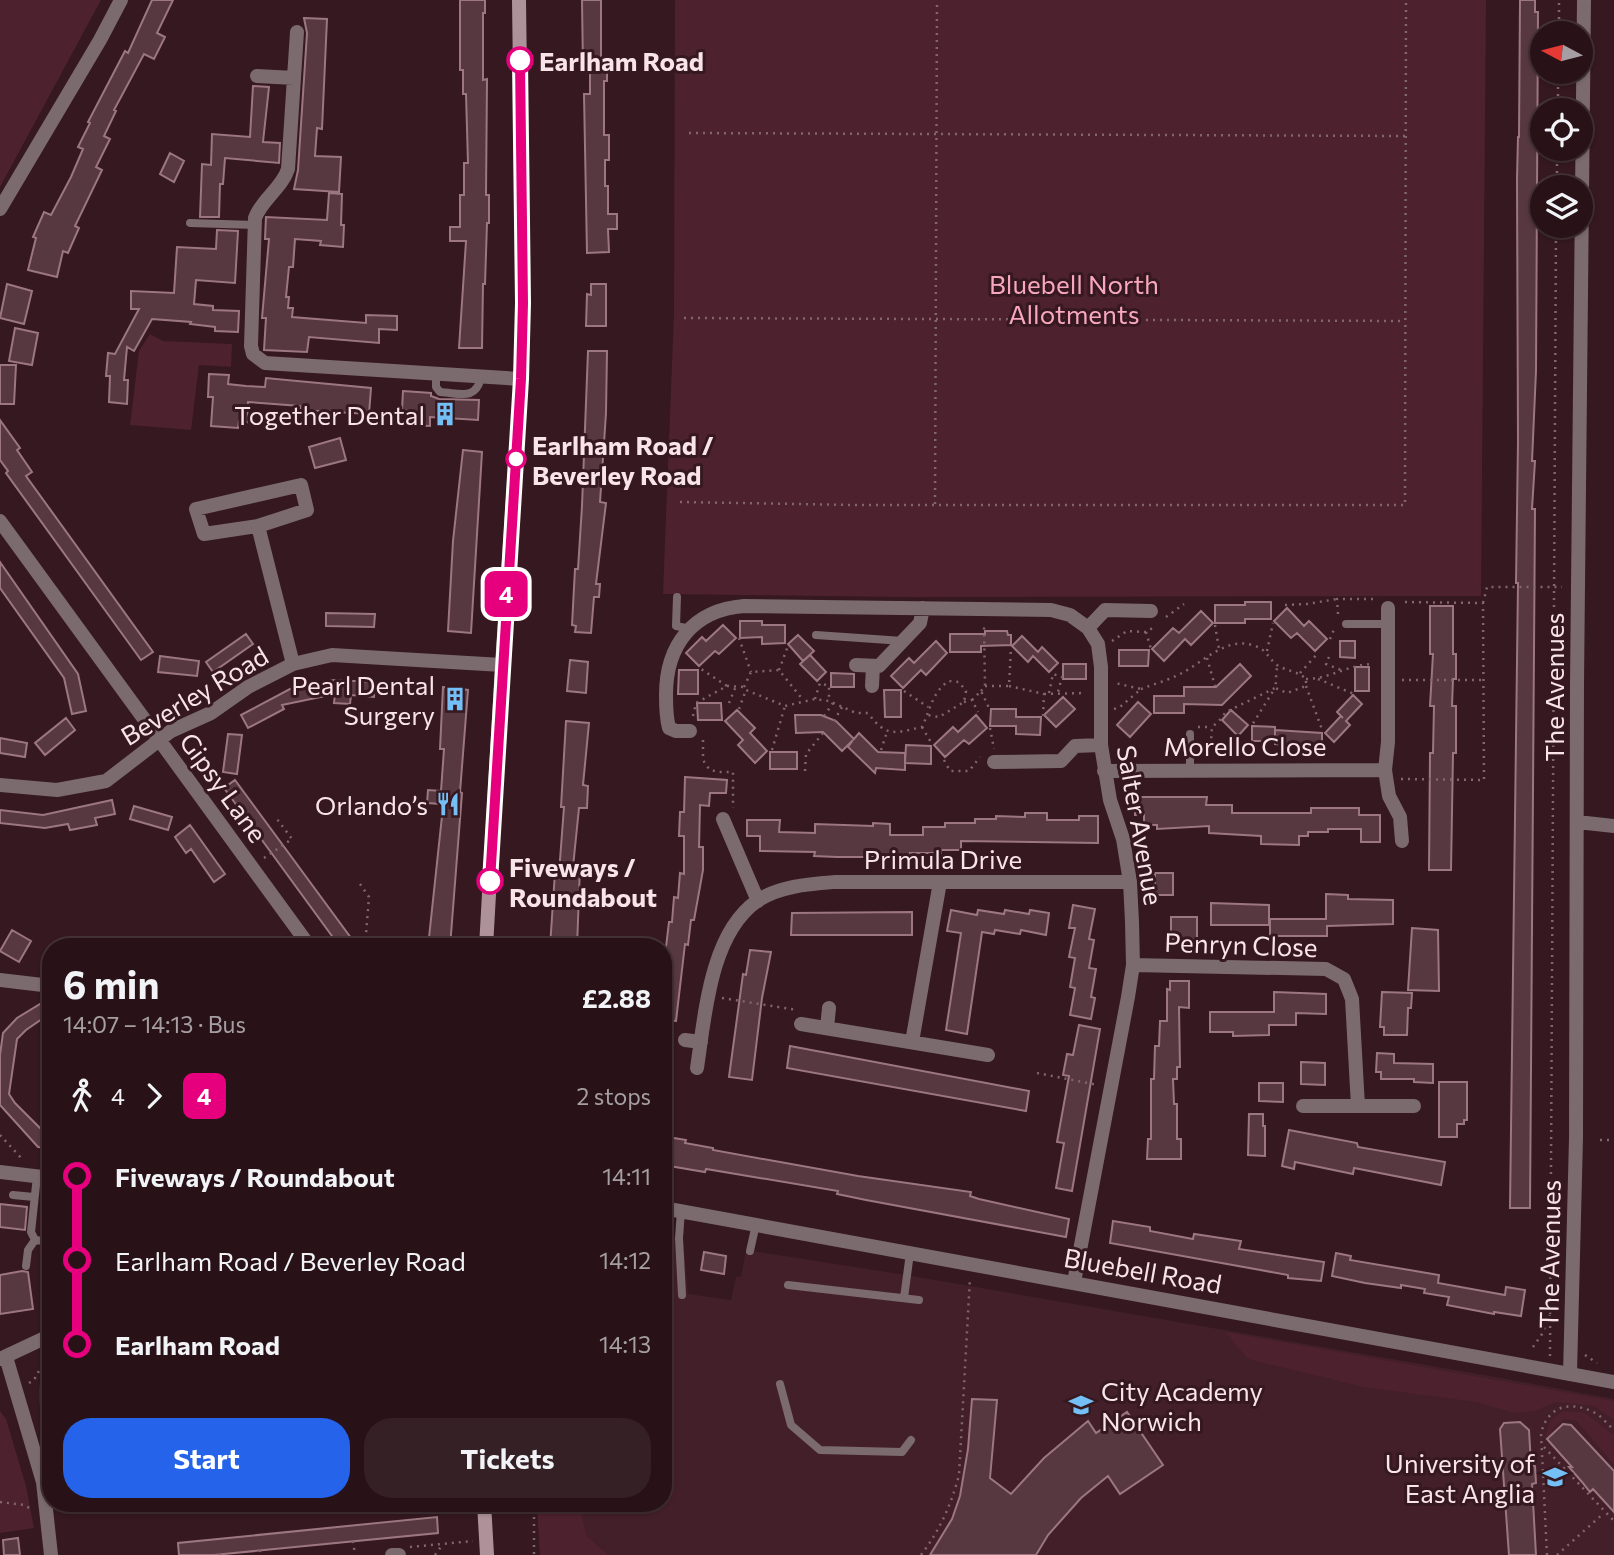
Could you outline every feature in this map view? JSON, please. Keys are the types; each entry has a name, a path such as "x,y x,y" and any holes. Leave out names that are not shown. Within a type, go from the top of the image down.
{"main road":[{"path":"487,938 521,379 523,303 519,0"},
{"path":"485,1512 487,1555"}],"street":[{"path":"0,209 121,0"},
{"name":"The Avenues","path":"1570,1374 1576,1125 1584,0"},
{"path":"297,32 288,169 285,178 258,210 255,225 251,346 253,354 265,363 436,375 481,388 521,379"},
{"path":"257,76 294,78"},
{"path":"301,485 307,510 258,526 204,534 196,509 301,485"},
{"name":"Gipsy Lane","path":"0,520 300,938"},
{"path":"258,526 293,664"},
{"path":"1388,605 1386,775 1389,796 1400,817 1402,841"},
{"path":"680,734 669,728 666,718 666,674 669,658 691,629 708,614 725,607 1051,610 1070,615 1088,628 1105,610 1151,611"},
{"path":"856,665 879,666 920,623 923,608"},
{"name":"Salter Avenue","path":"1074,1282 1133,965 1130,882 1123,839 1104,771 1098,644 1088,628"},
{"name":"Beverley Road","path":"0,785 57,789 106,780 159,739 211,713 248,687 293,664 332,655 502,665"},
{"path":"872,686 873,666"},
{"path":"988,758 1061,761 1075,746 1101,745"},
{"name":"Morello Close","path":"1104,771 1220,770 1386,775"},
{"path":"723,819 758,901"},
{"path":"1577,822 1614,826"},
{"name":"Primula Drive","path":"697,1068 708,996 727,938 741,916 758,901 776,892 803,885 835,882 1130,882"},
{"path":"912,1042 940,882"},
{"name":"Penryn Close","path":"1133,965 1326,969 1344,979 1352,999 1358,1106"},
{"path":"0,980 42,985"},
{"path":"827,1028 829,1008"},
{"path":"801,1024 988,1055"},
{"path":"685,1040 701,1042"},
{"path":"1303,1106 1414,1106"},
{"path":"0,1172 39,1174"},
{"name":"Bluebell Road","path":"672,1210 1614,1381"},
{"path":"42,1339 3,1358 42,1479"},
{"path":"47,1512 51,1555"}],"lane":[{"path":"190,223 255,225"},
{"path":"677,597 676,626 691,629"},
{"path":"1346,624 1388,624"},
{"path":"816,635 903,641"},
{"path":"1190,770 1191,731"},
{"path":"26,1266 28,1250 40,1240 31,1232 39,1174"},
{"path":"13,1195 34,1197"},
{"path":"681,1211 679,1238 682,1295"},
{"path":"750,1251 756,1224"},
{"path":"904,1298 910,1253"},
{"path":"788,1285 919,1300"},
{"path":"780,1384 792,1425 820,1450 902,1452 911,1440"}],"path":[{"path":"935,503 937,0"},
{"path":"680,502 855,505 1405,505 1406,0"},
{"path":"1559,0 1559,21"},
{"path":"689,133 1406,136"},
{"path":"1551,1350 1556,238"},
{"path":"684,318 1405,321"},
{"path":"1386,775 1483,780 1483,603 1487,587 1578,586"},
{"path":"1285,605 1375,598 1388,605 1483,603"},
{"path":"1330,639 1338,619 1337,599"},
{"path":"927,715 939,717 972,700 985,686 984,609"},
{"path":"1267,651 1273,622"},
{"path":"1215,625 1219,649"},
{"path":"1146,632 1151,649"},
{"path":"739,638 751,672 739,709"},
{"path":"1101,713 1120,707 1141,689 1180,674 1219,649 1240,643 1251,644 1267,651 1278,666 1293,673 1318,679 1353,694"},
{"path":"779,670 789,646"},
{"path":"1009,686 1011,647"},
{"path":"1300,673 1318,653"},
{"path":"1329,657 1326,664 1340,670"},
{"path":"1207,658 1215,686"},
{"path":"1318,679 1358,664 1388,664"},
{"path":"1252,725 1275,688 1278,666"},
{"path":"701,669 727,686"},
{"path":"751,672 779,670"},
{"path":"779,670 803,700"},
{"path":"1043,716 1046,694 1053,674 1062,677 1058,692"},
{"path":"1306,678 1306,686 1323,732"},
{"path":"1388,680 1483,680"},
{"path":"922,727 928,707 948,681 959,682 966,691 964,702"},
{"path":"816,699 820,683 829,685 831,702 824,716"},
{"path":"985,686 1009,686 1046,694 1101,689 1119,683 1141,689"},
{"path":"723,819 733,815 733,772 709,769 704,760 703,739 680,734 696,703 727,686 745,688 785,706 797,705 803,700 831,702 856,713 868,713 876,724 887,732 922,727"},
{"path":"729,703 736,686"},
{"path":"1191,731 1212,727 1226,712 1275,688 1287,693 1306,686"},
{"path":"904,691 928,707"},
{"path":"981,691 989,708"},
{"path":"972,700 978,712"},
{"path":"772,750 785,706"},
{"path":"834,721 842,707"},
{"path":"922,727 932,744"},
{"path":"1212,727 1211,741 1220,749 1220,770"},
{"path":"944,760 950,771 969,771 988,758 990,728"},
{"path":"881,750 887,732"},
{"path":"805,771 806,754 823,733"},
{"path":"264,858 292,839 277,819"},
{"path":"360,884 369,897 366,938"},
{"path":"708,996 797,1008 801,1024"},
{"path":"1037,1073 1111,1088"},
{"path":"0,1135 39,1174"},
{"path":"1600,1140 1614,1140"},
{"path":"921,1555 940,1528 952,1503 959,1475 970,1278"},
{"path":"1533,1347 1551,1312"},
{"path":"1584,1348 1587,1358 1606,1365"},
{"path":"1547,1555 1541,1433 1545,1421 1551,1412 1569,1407 1591,1411 1614,1430"},
{"path":"1542,1446 1614,1521"},
{"path":"0,1502 24,1505 35,1511 36,1516 47,1515"},
{"path":"534,1512 534,1555"},
{"path":"1557,1555 1605,1512"},
{"path":"353,1541 355,1555"},
{"path":"396,1555 396,1548 473,1541"},
{"path":"435,1555 443,1544"}],"shaded area":[{"name":"City Academy Norwich","path":"674,1237 683,1239 688,1294 731,1300 736,1277 741,1277 746,1250 906,1275 1614,1399 1614,1555 540,1555 538,1512 672,1512"}],"green space":[{"path":"0,0 101,0 0,187"},
{"name":"Bluebell North Allotments","path":"675,0 1486,0 1481,596 911,597 663,594 674,312"},
{"path":"150,334 163,341 232,344 231,367 199,365 191,430 130,425 139,351"},
{"path":"1225,1332 1614,1401 1614,1420 1594,1406 1556,1402 1534,1411 1514,1413 1476,1402 1364,1387 1248,1359"},
{"path":"42,1379 42,1417 39,1394"},
{"path":"0,1411 6,1419 26,1486 34,1528 0,1533"},
{"path":"1563,1411 1585,1413 1614,1435 1614,1465 1577,1421 1564,1419 1552,1429 1550,1445 1545,1438 1551,1420"},
{"path":"538,1512 581,1512 586,1535 608,1555 540,1555"}],"building":[{"path":"152,0 173,0 157,33 165,37 154,59 144,54 114,110 116,111 104,136 110,139 96,167 102,170 75,226 79,228 68,253 63,251 57,277 28,270 36,238 33,237 44,212 51,215 71,177 83,149 78,147 90,123 88,122 125,51 128,53"},
{"path":"460,0 485,0 483,80 487,79 486,195 489,195 489,223 483,284 482,348 459,348 466,241 450,241 450,227 460,227 464,163 468,163 466,94 463,94 463,70 460,70"},
{"path":"582,0 601,0 601,58 604,58 604,68 607,68 607,81 604,81 604,135 609,135 605,186 608,186 608,214 617,214 617,229 608,229 609,252 587,253 584,94 590,94 590,69 583,69"},
{"path":"1520,0 1535,0 1538,21 1530,21 1530,84 1538,84 1538,98 1530,98 1530,161 1537,161 1537,175 1530,175 1530,238 1537,238 1532,461 1535,461 1532,509 1535,509 1530,1208 1510,1208 1518,583"},
{"path":"304,18 327,19 322,129 317,128 315,156 341,157 339,192 294,189 298,170 307,33"},
{"path":"253,86 269,87 263,142 280,143 279,163 225,158 223,184 220,184 219,217 200,217 202,164 211,165 212,134 250,137"},
{"path":"170,153 184,161 174,182 160,174"},
{"path":"329,193 342,194 343,247 320,245 321,241 295,239 293,267 289,267 286,297 289,297 288,308 293,308 292,317 366,323 366,315 397,316 397,330 379,329 379,343 309,337 307,352 264,350 266,318 262,318 269,239 265,239 266,217 327,220"},
{"path":"217,230 238,231 235,283 196,280 194,304 213,306 213,310 239,311 238,332 215,331 215,327 190,324 191,322 152,319 134,351 127,347 124,380 128,380 127,404 109,402 110,376 106,376 108,353 115,354 139,309 131,309 131,291 174,293 177,247 216,249"},
{"path":"7,284 32,291 24,324 0,318"},
{"path":"591,284 606,284 606,326 586,326 587,294 591,295"},
{"path":"15,328 38,333 32,365 9,361"},
{"path":"588,351 607,351 600,502 606,503 596,584 600,584 599,597 594,597 591,633 575,632 576,626 572,625 582,506"},
{"path":"0,365 16,365 14,404 0,404"},
{"path":"209,374 229,375 228,384 246,386 265,387 266,378 371,388 369,414 300,410 300,406 248,402 247,422 239,421 238,428 211,426 213,397 208,397"},
{"name":"Together Dental","path":"403,391 431,393 431,396 439,399 479,400 478,420 430,417 430,426 410,425 411,411 402,410"},
{"path":"0,420 20,448 17,450 32,472 26,476 153,652 141,660 6,473 8,471 0,460"},
{"path":"340,438 346,460 315,468 309,447"},
{"path":"463,450 482,452 471,633 448,631 453,541"},
{"path":"0,562 78,674 86,711 72,714 64,678 0,588"},
{"path":"1245,602 1271,602 1271,619 1245,619 1245,623 1215,623 1215,605 1245,605"},
{"path":"1430,606 1453,606 1456,679 1453,679 1452,706 1456,706 1456,753 1453,753 1451,870 1429,870 1430,753 1433,753 1434,706 1430,706 1433,654 1430,654"},
{"path":"1287,608 1304,626 1309,621 1327,639 1315,651 1297,633 1291,638 1274,621"},
{"path":"1201,611 1213,623 1191,645 1185,639 1164,661 1152,649 1173,628 1179,633"},
{"path":"326,613 375,614 374,627 326,626"},
{"path":"740,621 785,625 785,643 762,644 762,637 740,638"},
{"path":"723,625 736,638 719,654 715,651 699,666 686,653 702,637 706,641"},
{"path":"985,631 1007,631 1008,635 1011,635 1011,645 981,646 981,652 950,652 950,634 985,634"},
{"path":"246,634 253,644 213,672 206,662"},
{"path":"798,635 814,651 803,661 788,644"},
{"path":"1022,636 1038,652 1042,647 1058,663 1049,672 1033,656 1028,662 1012,646"},
{"path":"936,641 947,653 926,675 921,670 903,688 891,676 909,658 914,663"},
{"path":"1340,641 1355,641 1355,658 1340,657"},
{"path":"1119,650 1149,650 1148,666 1119,666"},
{"path":"810,655 826,672 817,681 800,664"},
{"path":"160,656 199,661 197,676 158,672"},
{"path":"570,660 588,662 586,693 567,691"},
{"path":"1063,664 1086,664 1086,679 1063,679"},
{"path":"1240,664 1251,676 1222,705 1184,704 1184,713 1154,713 1154,696 1184,696 1184,687 1216,687"},
{"path":"1355,667 1369,667 1369,691 1355,691"},
{"path":"679,670 698,670 698,694 678,694"},
{"path":"831,673 854,674 854,687 831,687"},
{"path":"334,680 375,682 374,697 351,695 350,704 334,703 335,694 282,705 284,709 248,728 241,715 290,689"},
{"path":"443,687 468,690 451,938 429,938 442,804 427,803 428,790 441,791 444,749 440,749"},
{"path":"884,690 901,690 901,717 885,717"},
{"path":"1353,695 1362,704 1346,721 1350,725 1334,742 1325,733 1341,716 1337,712"},
{"path":"1063,697 1075,709 1056,727 1044,715"},
{"path":"1138,702 1151,714 1130,737 1117,725"},
{"path":"697,703 721,703 722,720 698,720"},
{"path":"991,709 1016,709 1016,717 1041,717 1040,735 1016,734 1016,726 990,726"},
{"path":"737,710 755,728 750,733 767,751 755,763 738,745 743,740 725,721"},
{"path":"1231,710 1248,725 1238,736 1222,720"},
{"path":"795,715 821,715 836,721 854,739 859,733 878,752 905,753 905,770 876,768 875,773 848,747 853,740 842,751 823,732 796,733"},
{"path":"976,715 987,728 969,744 964,740 945,757 934,745 953,727 958,732"},
{"path":"66,718 75,730 45,755 35,743"},
{"path":"566,721 589,723 583,785 588,786 587,808 579,808 573,867 580,867 577,938 551,938 555,872 559,873 564,807 561,807"},
{"path":"1252,726 1275,727 1275,741 1252,741"},
{"path":"1275,730 1322,733 1322,748 1275,744"},
{"path":"228,734 242,735 237,774 223,772"},
{"path":"0,738 27,743 25,757 0,753"},
{"path":"906,745 931,746 931,764 905,763"},
{"path":"770,752 797,752 797,769 770,769"},
{"path":"685,777 727,780 726,793 710,793 709,806 700,805 699,847 703,847 703,870 688,945 685,944 676,1021 672,1021 672,938 667,938 669,922 672,922 674,897 678,898 680,873 684,874 684,836 679,836 680,812 684,812"},
{"path":"235,780 351,938 333,938 224,788"},
{"path":"1135,797 1207,797 1206,805 1232,805 1232,813 1311,813 1311,808 1359,808 1359,815 1380,815 1380,842 1361,842 1361,829 1308,832 1308,836 1299,836 1299,845 1261,844 1261,836 1209,833 1209,826 1157,829 1157,825 1144,825 1144,815 1135,815"},
{"path":"112,800 115,814 95,818 97,825 70,830 68,824 45,828 0,823 0,810 43,815"},
{"path":"134,806 172,817 168,830 130,819"},
{"path":"1025,813 1047,813 1047,820 1079,820 1079,816 1098,816 1098,843 961,841 961,850 941,850 941,853 837,857 814,856 815,852 760,851 760,836 747,836 747,820 780,820 779,832 815,833 815,824 873,826 873,823 890,824 890,835 923,835 923,827 945,827 945,823 975,823 975,819 996,819 996,816 1025,817"},
{"path":"190,825 225,874 214,882 191,849 186,853 175,837"},
{"path":"1155,873 1173,873 1173,895 1155,895"},
{"path":"1326,894 1348,895 1348,899 1393,900 1393,924 1327,926 1327,936 1270,936 1270,919 1326,919"},
{"path":"1211,903 1269,905 1269,925 1211,925"},
{"path":"1073,905 1095,909 1089,939 1094,940 1089,968 1096,969 1091,997 1095,998 1091,1019 1070,1015 1075,988 1070,987 1075,958 1069,957 1075,928 1069,928"},
{"path":"951,910 977,915 978,910 1004,914 1005,910 1029,914 1030,910 1049,913 1046,935 1021,930 1020,934 995,930 994,934 982,932 967,1034 946,1030 961,933 947,931"},
{"path":"912,912 912,935 791,935 792,913"},
{"path":"1171,917 1197,917 1197,939 1171,939"},
{"path":"1412,928 1438,930 1439,991 1408,990"},
{"path":"12,930 31,941 19,962 0,951"},
{"path":"750,950 771,952 762,998 752,1080 729,1077 743,974 746,975"},
{"path":"1170,981 1189,981 1189,1008 1179,1007 1180,1067 1177,1067 1177,1079 1173,1079 1181,1159 1147,1159 1148,1139 1151,1139 1151,1079 1154,1079 1155,1046 1159,1046 1160,1021 1167,1021 1167,989 1170,990"},
{"path":"1274,992 1326,994 1326,1014 1296,1013 1296,1025 1269,1025 1269,1035 1233,1036 1233,1032 1210,1032 1210,1012 1274,1012"},
{"path":"1382,992 1412,993 1411,1008 1408,1008 1407,1035 1384,1035 1384,1027 1380,1027"},
{"path":"42,1004 42,1019 17,1039 9,1094 42,1130 42,1147 38,1147 0,1105 3,1033 17,1018"},
{"path":"1079,1025 1100,1029 1072,1191 1056,1188 1064,1143 1057,1142 1069,1076 1063,1075 1067,1054 1073,1055"},
{"path":"790,1046 1029,1091 1026,1111 787,1068"},
{"path":"1377,1053 1394,1054 1394,1063 1433,1064 1433,1083 1414,1082 1414,1079 1381,1079 1381,1072 1376,1072"},
{"path":"1301,1062 1325,1063 1325,1085 1301,1084"},
{"path":"1439,1082 1467,1082 1467,1120 1464,1120 1464,1124 1457,1124 1457,1137 1439,1137"},
{"path":"1259,1083 1283,1083 1283,1102 1259,1101"},
{"path":"1249,1114 1263,1114 1265,1156 1248,1155"},
{"path":"1289,1130 1357,1143 1358,1147 1445,1162 1441,1185 1354,1168 1353,1174 1295,1162 1294,1169 1282,1166"},
{"path":"672,1138 713,1150 858,1176 971,1192 970,1196 979,1199 1069,1219 1066,1237 866,1200 837,1194 838,1191 706,1169 705,1172 672,1166"},
{"path":"0,1204 27,1207 25,1230 0,1227"},
{"path":"1113,1221 1150,1227 1150,1231 1193,1239 1194,1234 1241,1241 1239,1249 1324,1262 1321,1281 1288,1278 1288,1275 1110,1243"},
{"path":"704,1252 726,1256 724,1274 701,1270"},
{"path":"1336,1253 1351,1256 1350,1260 1439,1275 1438,1283 1505,1295 1506,1287 1525,1290 1521,1316 1447,1305 1449,1297 1424,1293 1425,1289 1365,1283 1332,1276"},
{"path":"28,1272 33,1309 0,1314 0,1275"},
{"path":"972,1399 997,1400 990,1478 1011,1494 1044,1458 1088,1421 1096,1433 1127,1412 1163,1465 1120,1494 1108,1476 1081,1498 1048,1535 1036,1555 930,1555 952,1519 960,1496 968,1449"},
{"path":"1520,1422 1529,1430 1531,1465 1535,1466 1536,1483 1532,1484 1536,1555 1509,1555 1500,1429 1504,1423"},
{"path":"1563,1424 1571,1425 1614,1471 1614,1512 1593,1489 1590,1492 1547,1439"},
{"path":"437,1517 438,1533 214,1555 179,1555 178,1543"},
{"path":"18,1538 20,1555 4,1555 3,1540"}],"bus line":[{"name":"4","path":"490,881 521,379 523,303 520,60"}],"place":[{"name":"Earlham Road","path":"520,60"},
{"name":"Together Dental","path":"445,414"},
{"name":"Earlham Road / Beverley Road","path":"516,459"},
{"name":"Pearl Dental Surgery","path":"455,699"},
{"name":"Orlando’s","path":"448,804"},
{"name":"Fiveways / Roundabout","path":"490,881"},
{"name":"City Academy Norwich","path":"1081,1405"},
{"name":"University of East Anglia","path":"1555,1477"}]}
